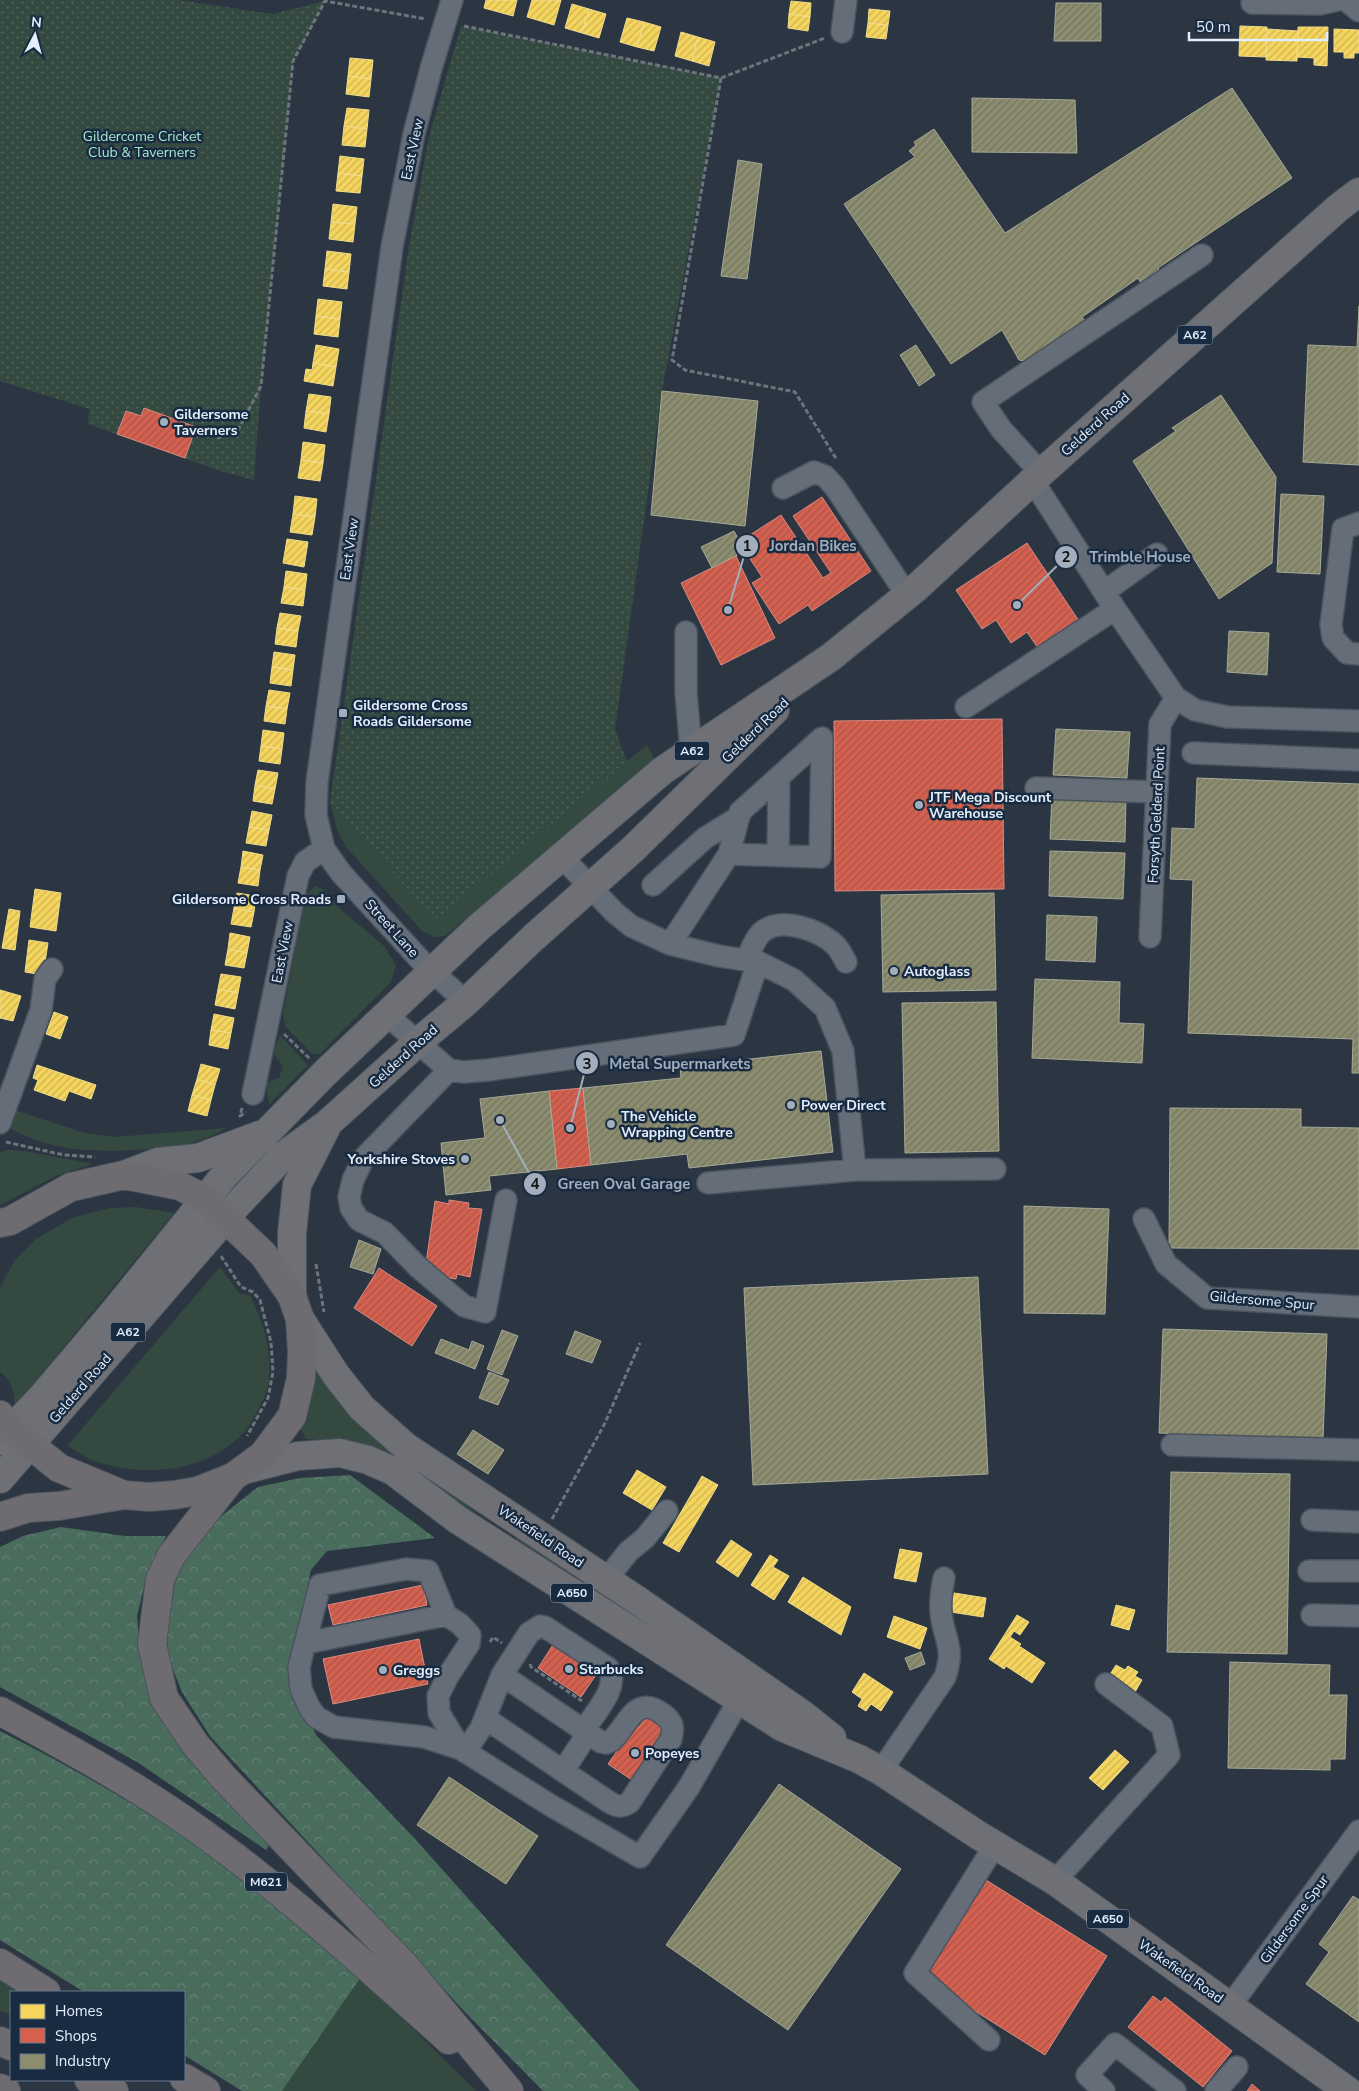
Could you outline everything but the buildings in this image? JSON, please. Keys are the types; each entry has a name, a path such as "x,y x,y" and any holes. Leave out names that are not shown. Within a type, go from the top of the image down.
{"highway":[{"path":"0,1517 28,1508 59,1506 124,1495 174,1496 198,1491 238,1473 263,1455 292,1416 301,1378 305,1311 263,1254 205,1200 180,1186 158,1180 124,1175 71,1187 3,1225"},
{"path":"11,1433 59,1468 124,1495"},
{"name":"M621","path":"238,1473 171,1556 160,1580 152,1644 164,1698 196,1744 224,1778 404,1965 509,2091"},
{"name":"M621","path":"0,1711 136,1787 223,1847 337,1939 505,2091"},
{"path":"0,1963 44,1991"},
{"path":"185,2079 206,2091"},
{"path":"91,2081 114,2091"},
{"path":"0,2088 6,2091"}],"main road":[{"name":"Gelderd Road","path":"0,1478 11,1433 224,1176 321,1078 431,972 478,928 662,771 831,657 907,596 1037,477 1359,192"},
{"name":"Gelderd Road","path":"11,1433 226,1218 284,1156 327,1124 418,1042 466,1002 533,938 632,849 831,657"},
{"path":"305,1311 292,1233 297,1185 327,1124"},
{"path":"124,1175 158,1162 198,1158 268,1131"},
{"name":"Wakefield Road","path":"305,1311 336,1375 362,1408 406,1447 606,1580 745,1690"},
{"name":"Wakefield Road","path":"238,1473 298,1456 340,1454 368,1460 393,1471 458,1520 745,1690 802,1714 870,1765 1055,1881 1348,2091"}],"street":[{"path":"446,22 452,0"},
{"path":"842,32 846,0"},
{"path":"1252,3 1320,4 1338,0"},
{"path":"1346,0 1359,11"},
{"name":"East View","path":"253,1094 263,1067 268,1020 298,876 306,862 324,848 316,815 317,782 392,247 414,134 432,65 446,22"},
{"path":"1202,255 983,402 1037,477 1110,601 1176,698 1195,710 1227,718 1359,721"},
{"path":"783,488 814,472 826,476 907,596"},
{"path":"1359,523 1343,529 1331,625 1333,638 1347,653 1359,654"},
{"path":"966,707 1110,601 1157,554"},
{"path":"686,632 686,693 692,751"},
{"name":"Forsyth Gelderd Point","path":"1150,937 1160,724 1176,698"},
{"path":"670,944 729,854 740,812 822,738 820,857 729,854"},
{"path":"1193,753 1359,760"},
{"path":"778,855 779,777"},
{"path":"1036,788 1157,792"},
{"path":"653,885 705,838 739,817"},
{"name":"Street Lane","path":"324,848 341,873 431,972 466,1002"},
{"path":"562,856 614,912 631,926 670,944 719,956 752,961 794,980 825,1008 843,1050 855,1170"},
{"path":"387,1015 449,1070 464,1072 489,1070 734,1035 755,942 762,932 772,927 788,925 804,927 823,936 836,946 846,962"},
{"path":"0,1123 41,1010 45,979 52,969"},
{"path":"449,1070 363,1159 353,1180 349,1197 351,1208 359,1220 385,1234 417,1266 464,1306 485,1312 506,1200"},
{"path":"708,1183 855,1170 995,1169"},
{"name":"Gildersome Spur","path":"1144,1219 1166,1264 1207,1298 1359,1307"},
{"path":"1172,1445 1359,1450"},
{"path":"606,1580 628,1552 645,1538 666,1511"},
{"path":"1312,1520 1359,1522"},
{"path":"463,1751 439,1714 438,1696 448,1676 469,1644 470,1634 460,1624 446,1615 428,1571 406,1569 320,1585 299,1667 301,1689 316,1717 334,1727 424,1737 463,1751 550,1805 640,1857 689,1787 745,1690"},
{"path":"1309,1571 1359,1571"},
{"path":"870,1765 945,1676 951,1660 941,1610 940,1595 944,1578"},
{"path":"306,1643 446,1615"},
{"path":"1312,1615 1359,1616"},
{"path":"463,1751 481,1728 502,1675 529,1632 540,1626 545,1627 600,1663 612,1674 611,1688 563,1771"},
{"path":"485,1718 617,1806 624,1806 630,1802 671,1738 674,1730 671,1720 661,1712 650,1708 641,1708 633,1712 611,1741 601,1742 502,1675"},
{"path":"1055,1881 1169,1754 1162,1726 1106,1684"},
{"name":"Gildersome Spur","path":"1230,2006 1359,1831"},
{"path":"989,2040 915,1973 995,1845"},
{"path":"1104,2091 1088,2075 1115,2044 1176,2091"},
{"path":"1216,2091 1237,2067"}],"path":[{"path":"217,438 237,432 261,386 292,62 325,2 446,22 721,78 842,32"},
{"path":"721,78 672,360 685,370 795,392 841,466"},
{"path":"268,1020 314,1062"},
{"path":"0,1141 64,1154 96,1157"},
{"path":"214,1263 221,1255 241,1287 253,1292 260,1300 271,1342 272,1372 268,1398 246,1437"},
{"path":"305,1311 316,1262"},
{"path":"542,1537 604,1426 640,1343"}],"green space":[{"name":"Gildercome Cricket Club & Taverners","path":"0,0 179,0 273,14 325,1 293,62 261,386 254,480 220,471 88,424 89,409 0,381"},
{"path":"461,26 721,78 662,391 615,729 627,762 435,920 330,802 409,246 429,136"},
{"path":"647,745 655,760 445,936 434,937 422,931 346,847 337,830 330,802 435,919"},
{"path":"316,886 324,890 338,907 384,946 396,965 391,982 320,1054 312,1054 285,1026 283,1014 306,894"},
{"path":"280,1035 308,1065 269,1105 266,1085 270,1081 279,1078 283,1066 273,1053"},
{"path":"14,1110 85,1133 114,1137 226,1128 208,1138 170,1147 94,1151 40,1142 23,1135 6,1126"},
{"path":"9,1150 93,1164 58,1175 0,1205 0,1152"},
{"path":"136,1207 174,1213 15,1406 12,1387 0,1372 0,1287 15,1260 36,1239 74,1217 110,1208"},
{"path":"220,1267 240,1294 250,1295 263,1325 268,1347 270,1369 267,1388 261,1405 247,1429 230,1445 213,1455 195,1463 176,1468 156,1470 136,1470 97,1462 67,1446"},
{"path":"308,1358 331,1393 366,1431 429,1475 491,1525 452,1502 420,1473 393,1455 380,1449 353,1442 306,1439 297,1421"},
{"path":"350,1475 435,1538 327,1551 311,1570 289,1675 316,1735 416,1840 640,2091 543,2091 464,2011 210,1736 182,1692 170,1662 166,1635 176,1578 193,1546 220,1517 258,1487 300,1478"},
{"path":"61,1527 125,1536 166,1536 147,1575 137,1616 140,1651 175,1733 269,1845 266,1850 137,1762 0,1687 0,1547 23,1536"},
{"path":"521,1534 638,1614 637,1617 629,1614 516,1545 516,1538"},
{"path":"0,1731 63,1764 186,1838 244,1879 361,1977 282,2091 242,2091 185,2056 185,1991 82,1991 0,1940"},
{"path":"361,1977 476,2091 282,2091"},
{"path":"0,1979 19,1991 10,1991 10,2015 0,2011"}],"place":[{"name":"Gildersome Taverners","path":"164,422"},
{"name":"Trimble House","path":"1017,605"},
{"name":"Jordan Bikes","path":"728,610"},
{"name":"Gildersome Cross Roads Gildersome","path":"343,713"},
{"name":"JTF Mega Discount Warehouse","path":"919,805"},
{"name":"Gildersome Cross Roads","path":"341,899"},
{"name":"Autoglass","path":"894,971"},
{"name":"Power Direct","path":"791,1105"},
{"name":"Green Oval Garage","path":"500,1120"},
{"name":"The Vehicle Wrapping Centre","path":"611,1124"},
{"name":"Metal Supermarkets","path":"570,1128"},
{"name":"Yorkshire Stoves","path":"465,1159"},
{"name":"Starbucks","path":"569,1669"},
{"name":"Greggs","path":"383,1670"},
{"name":"Popeyes","path":"635,1753"}]}
